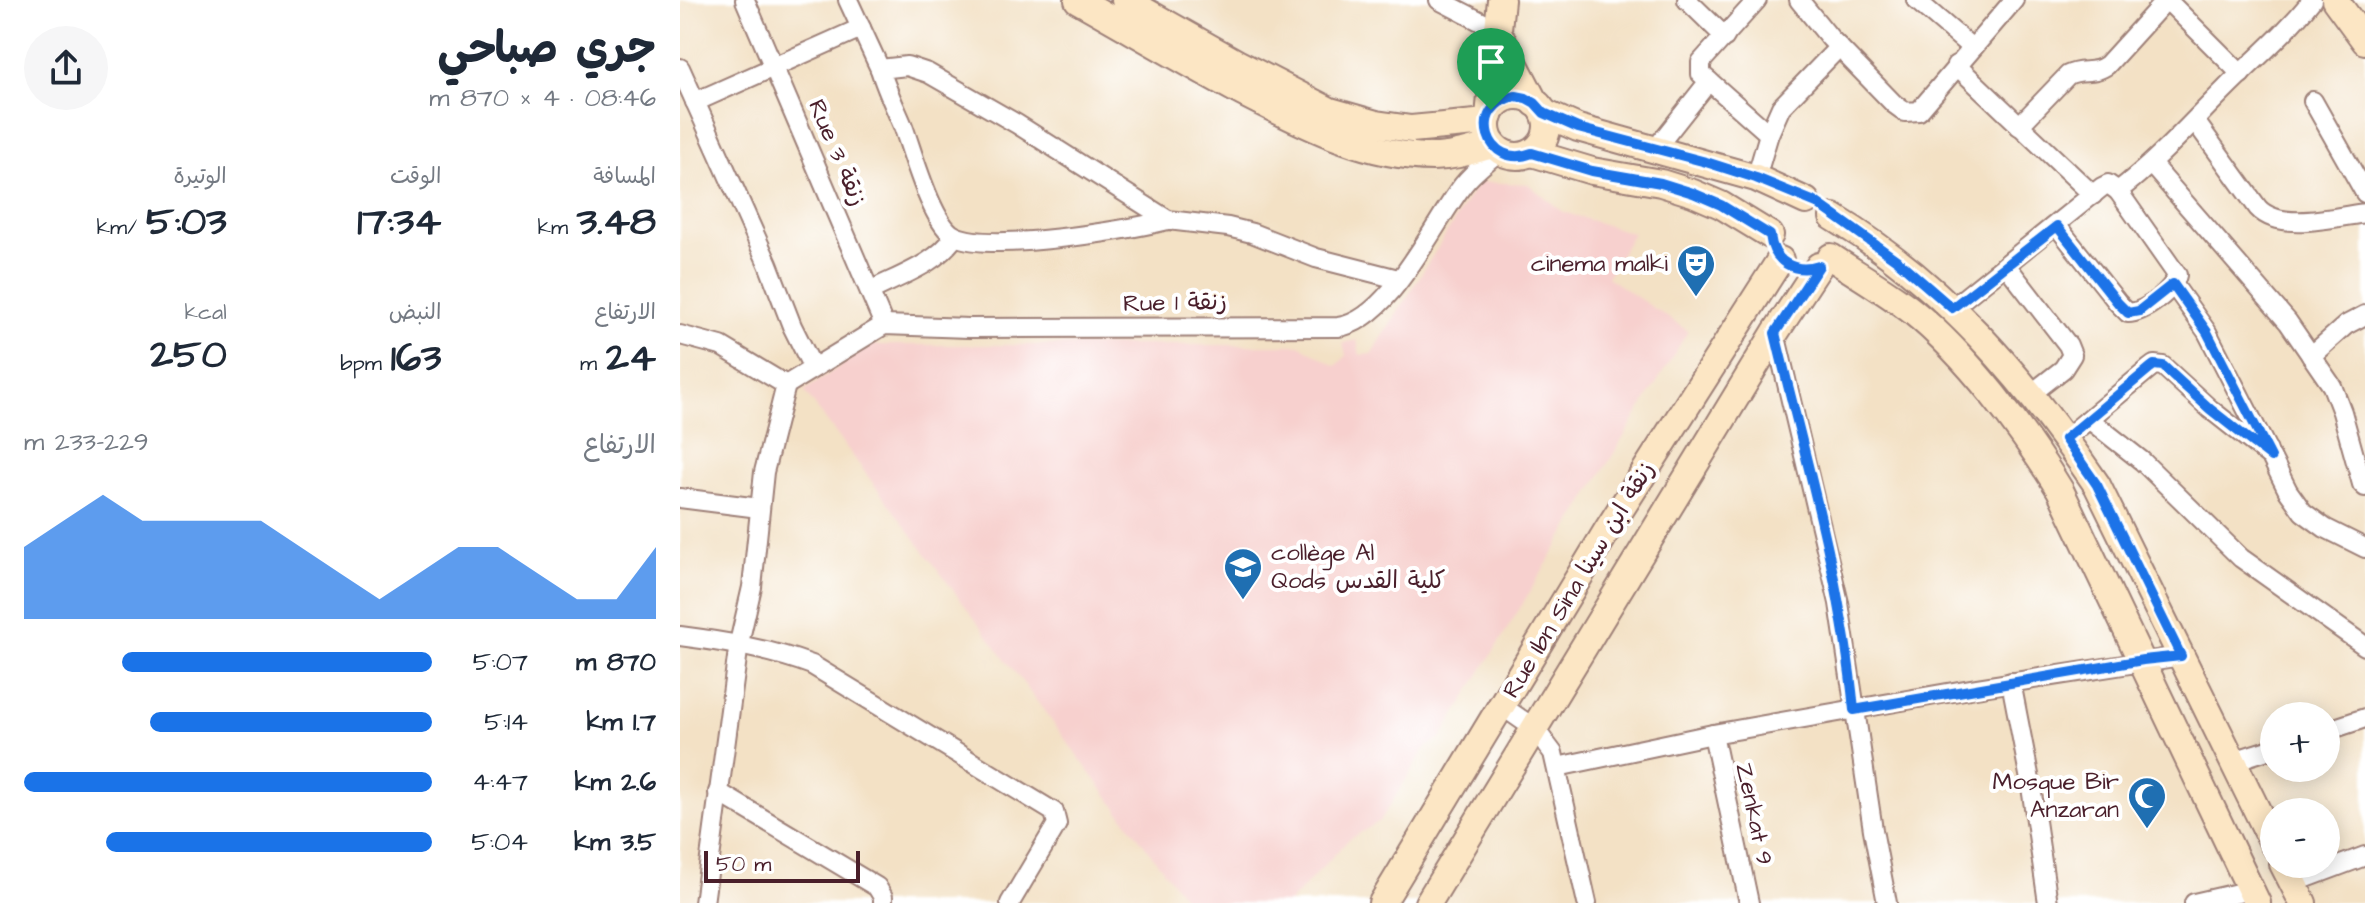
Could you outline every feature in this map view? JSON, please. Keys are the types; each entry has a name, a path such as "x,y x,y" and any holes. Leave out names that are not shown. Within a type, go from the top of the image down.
{"main road":[{"path":"1078,0 1219,80 1335,139 1378,151 1436,157 1466,153 1492,133 1498,103 1506,98 1526,98 1578,128 1756,178 1817,203 1898,261 1952,308 2031,394 2065,439 2097,485 2260,816"},
{"path":"1125,0 1330,111 1376,124 1411,129 1492,133 1514,156 1532,153 1592,171 1661,183 1693,193 1721,205 1798,269 1825,261 1887,293 1934,331 2017,428 2060,490 2254,897"},
{"path":"1492,133 1501,0"},
{"path":"2340,1 2365,41"},
{"path":"1497,30 1539,108 1547,131 1539,147 1532,153"},
{"path":"1775,248 1771,224 1785,207 1806,201"},
{"path":"1825,261 1838,238 1833,217"},
{"name":"Rue Ibn Sina زنقة ابن سينا","path":"1382,903 1775,248"},
{"name":"Rue Ibn Sina زنقة ابن سينا","path":"1428,903 1775,333 1825,261"}],"street":[{"name":"Rue 3 زنقة","path":"745,0 884,325"},
{"path":"848,0 880,69 930,201 942,223 955,236 991,240 1053,239 1168,220 1228,227 1338,265 1398,279"},
{"path":"1439,0 1497,30"},
{"path":"1687,0 1725,37"},
{"path":"1757,0 1701,62 1701,74 1769,134"},
{"path":"1799,0 1890,100 1903,111 1911,113 1919,111 2014,0"},
{"path":"1916,0 1972,48"},
{"path":"2019,126 2068,75 2076,71 2097,71 2107,65 2166,0 2241,74"},
{"path":"2118,191 2152,165 2282,35 2312,0"},
{"path":"695,102 861,28"},
{"path":"1756,178 1781,107 1839,47"},
{"path":"1956,65 2093,195"},
{"path":"880,69 907,66 928,73 1004,116 1168,220"},
{"path":"680,68 813,368"},
{"path":"1656,148 1709,81"},
{"path":"2313,101 2365,193"},
{"path":"2195,121 2258,208 2269,217 2295,221 2365,213"},
{"name":"Rue 1 زنقة","path":"884,325 969,328 1338,327 1354,324 1379,304 1415,258 1492,133"},
{"path":"2152,165 2261,289 2311,356 2337,399 2358,450 2365,487"},
{"path":"1952,308 2107,184 2118,191 2176,273 2177,279 2139,311 2128,313 2057,226"},
{"path":"870,291 934,258 955,236"},
{"path":"2006,265 2068,345 2072,355 2063,369 2031,394"},
{"path":"2173,284 2207,332 2288,491 2303,512 2325,528 2365,548"},
{"path":"2311,356 2346,325 2365,315"},
{"path":"704,903 739,643 752,587 759,508 772,435 786,385 884,325"},
{"path":"1775,333 1841,616 1887,903"},
{"path":"680,335 721,346 786,385"},
{"path":"2065,439 2150,368 2158,365 2271,457"},
{"path":"2090,420 2142,461 2241,558 2365,646"},
{"path":"680,498 759,508"},
{"path":"680,636 739,643 812,665 1054,812 1057,824 1010,903"},
{"path":"1557,767 1713,734 2181,656"},
{"path":"2011,682 2030,780 2048,903"},
{"path":"1502,706 1535,729 1553,753 1587,903"},
{"path":"2340,726 2365,718"},
{"name":"Zenkat 9","path":"1713,734 1749,903"},
{"path":"2233,761 2260,752"},
{"path":"718,792 877,887 883,903"},
{"path":"2293,883 2365,856"},
{"path":"2194,903 2254,897"}],"shaded area":[{"name":"collège Al Qods كلية القدس","path":"1478,182 1528,184 1563,212 1633,233 1607,277 1688,331 1441,738 1426,747 1380,821 1348,840 1289,903 1188,903 804,391 870,345 1300,345 1336,366 1346,356 1343,343 1357,340 1360,355 1372,354"}],"place":[{"name":"cinema malki","path":"1696,298"},
{"name":"collège Al Qods كلية القدس","path":"1243,601"},
{"name":"Mosque Bir Anzaran","path":"2147,830"}],"route":[{"path":"1506,98 1526,98 1544,113 1578,128 1706,162 1817,203 1898,261 1952,308 2057,226 2128,313 2139,311 2173,284 2207,332 2271,457 2158,365 2150,368 2065,439 2097,485 2181,656 1854,710 1839,603 1775,333 1819,266 1798,269 1788,266 1775,253 1770,235 1721,205 1693,193 1661,183 1592,171 1532,153 1523,156 1505,154 1493,145 1487,133 1491,110 1506,98"}]}
